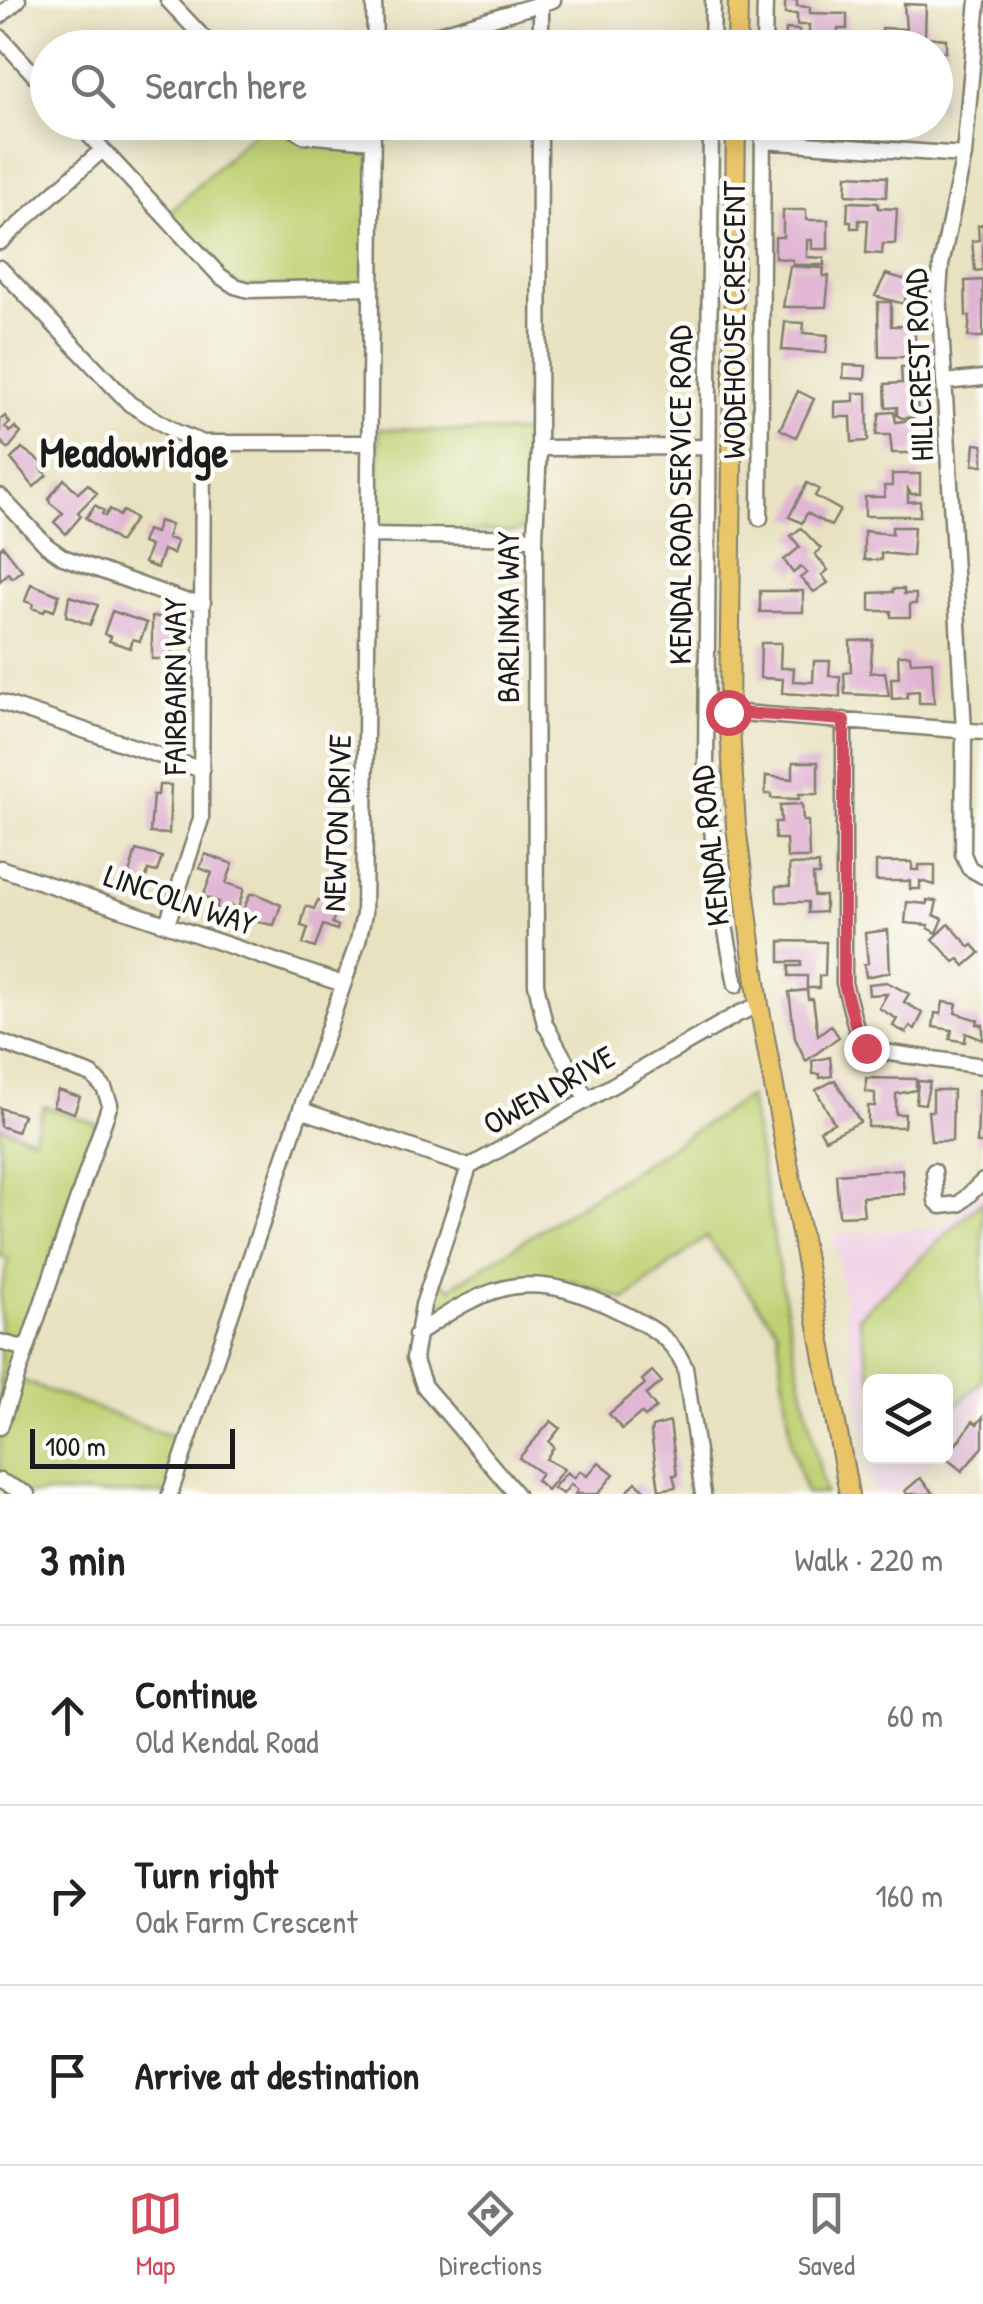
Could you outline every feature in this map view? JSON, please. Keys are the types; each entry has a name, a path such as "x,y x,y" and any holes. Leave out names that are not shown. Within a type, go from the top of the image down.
{"main road":[{"path":"737,30 738,0"},
{"name":"KENDAL ROAD","path":"736,140 728,712 736,826 759,1005 849,1494"}],"street":[{"path":"0,16 18,0"},
{"path":"168,0 196,30"},
{"path":"374,0 375,30"},
{"path":"712,30 713,0"},
{"path":"764,30 765,0"},
{"name":"HILLCREST ROAD","path":"978,0 964,155 938,282 964,730 963,854 969,868 983,876"},
{"path":"453,30 547,2 543,30"},
{"path":"0,37 30,70"},
{"path":"93,140 220,276 235,286 249,290 370,287"},
{"path":"358,140 372,141"},
{"name":"BARLINKA WAY","path":"540,140 535,538 536,984 545,1024 588,1100"},
{"name":"KENDAL ROAD SERVICE ROAD","path":"712,140 706,764 717,882 736,986"},
{"name":"NEWTON DRIVE","path":"170,1494 358,941 366,892 372,141"},
{"path":"763,141 964,155"},
{"name":"WODEHOUSE CRESCENT","path":"760,518 763,141"},
{"path":"0,242 102,150"},
{"path":"0,268 130,404 176,432 203,443 369,443"},
{"path":"944,382 983,378"},
{"name":"FAIRBAIRN WAY","path":"167,924 201,818 203,443"},
{"path":"539,448 708,447"},
{"path":"0,496 47,546 68,560 184,601 203,602"},
{"path":"370,535 535,538"},
{"path":"0,702 202,770"},
{"path":"728,712 983,732"},
{"path":"844,720 844,984 859,1039 869,1050 983,1066"},
{"name":"LINCOLN WAY","path":"0,868 342,984"},
{"name":"OWEN DRIVE","path":"301,1110 469,1167 759,1005"},
{"path":"0,1042 92,1075 110,1104 0,1426"},
{"path":"469,1167 416,1335 414,1358 424,1386 516,1494"},
{"path":"934,1171 936,1201 941,1206 958,1204 983,1181"},
{"path":"416,1335 482,1295 503,1288 546,1284 587,1295 658,1330 678,1352 685,1367 703,1494"},
{"path":"0,1342 27,1349"},
{"path":"0,1481 27,1494"}],"shaded area":[{"path":"983,1189 983,1408 953,1437 953,1374 863,1374 863,1422 834,1234 944,1227"},
{"path":"869,1464 926,1464 894,1494 874,1494"}],"green space":[{"path":"245,140 372,141 371,287 243,287 221,276 165,217"},
{"path":"379,429 532,433 539,437 530,524 516,532 381,529"},
{"path":"749,1096 788,1320 825,1494 806,1494 792,1446 777,1329 706,1237 625,1300 570,1280 518,1278 469,1292 436,1311 432,1309 439,1280 450,1288"},
{"path":"44,1106 97,1124 22,1343 0,1337 0,1292 9,1259 0,1256 0,1127 33,1138"},
{"path":"983,1200 983,1380 953,1409 953,1374 870,1374 858,1317"},
{"path":"0,1345 20,1350 0,1407"},
{"path":"17,1379 187,1442 170,1494 27,1494 0,1481 0,1427"}],"building":[{"path":"785,0 797,0 797,6 810,7 810,13 847,14 847,29 809,30 809,25 797,25 797,14 785,14"},
{"path":"904,4 926,5 925,30 882,28 906,29"},
{"path":"847,175 887,177 886,197 846,195"},
{"path":"848,202 878,203 878,208 897,209 895,244 883,244 882,254 866,253 868,220 859,220 859,228 851,228 851,221 847,221"},
{"path":"783,210 806,210 806,220 828,220 828,249 812,249 812,240 807,240 807,257 824,258 824,265 793,265 793,260 775,258 775,237 783,237"},
{"path":"983,224 983,270 975,271 972,241 979,240 978,225"},
{"path":"790,266 824,268 823,276 829,276 826,307 783,307"},
{"path":"886,274 910,281 904,304 875,296"},
{"path":"983,280 983,337 968,337 970,316 966,316 965,281"},
{"path":"878,302 891,302 891,326 915,326 910,357 879,357"},
{"path":"785,322 804,323 803,333 828,335 826,353 782,350"},
{"path":"844,365 866,366 865,379 843,378"},
{"path":"916,366 918,417 902,418 897,415 897,407 886,408 885,384 902,383 901,367"},
{"path":"798,391 814,399 796,437 780,429"},
{"path":"854,393 867,393 868,441 852,442 851,417 835,417 835,402 854,401"},
{"path":"894,412 896,422 911,420 912,427 923,426 924,436 919,437 916,453 892,453 890,435 876,435 880,413"},
{"path":"5,416 10,423 5,427 10,432 15,427 21,433 8,449 0,440 0,420"},
{"path":"975,444 983,445 983,465 973,465"},
{"path":"22,448 45,465 41,468 47,475 34,487 11,459"},
{"path":"892,474 920,474 920,494 911,494 908,489 908,502 920,501 920,516 865,516 865,497 885,497 884,486 892,486"},
{"path":"64,479 78,493 88,484 97,493 78,512 81,516 66,534 54,522 63,513 49,498"},
{"path":"807,483 819,489 815,496 840,510 831,526 807,513 802,523 789,517"},
{"path":"95,505 105,516 110,509 119,516 123,511 135,519 119,542 86,518"},
{"path":"159,521 171,525 167,538 177,541 173,554 163,550 157,568 144,563 150,546 142,543 147,530 155,533"},
{"path":"892,527 914,527 912,556 881,553 881,560 864,560 864,531 892,534"},
{"path":"801,528 821,549 815,554 828,570 822,575 828,583 814,592 800,578 807,573 801,567 793,573 784,560 800,547 791,536"},
{"path":"3,546 22,570 12,578 8,573 0,581 0,549"},
{"path":"31,584 59,595 54,611 32,608 33,604 25,601"},
{"path":"893,589 916,594 916,604 910,604 910,617 891,617 891,611 870,611 870,593"},
{"path":"760,591 803,591 803,612 760,612"},
{"path":"69,596 98,605 90,625 66,616"},
{"path":"112,611 147,623 140,641 133,639 130,648 109,641 111,637 104,634"},
{"path":"152,617 172,617 172,659 152,659"},
{"path":"873,640 870,673 885,672 889,696 845,694 844,673 851,672 850,641"},
{"path":"761,643 781,643 780,668 794,668 793,681 813,682 814,661 830,661 829,676 840,676 840,697 782,693 783,679 760,678"},
{"path":"898,655 910,655 911,662 932,661 934,703 919,703 919,691 907,692 907,698 892,699 891,678 899,678"},
{"path":"793,762 818,762 818,794 799,794 799,799 771,798 771,794 765,794 766,776 793,779"},
{"path":"159,785 171,785 169,834 150,833 153,795 158,795"},
{"path":"802,804 803,821 808,821 809,858 787,858 786,839 775,839 775,822 781,822 780,805"},
{"path":"136,850 162,857 157,872 148,870 144,887 127,881"},
{"path":"205,854 233,864 226,883 244,889 238,908 231,906 227,917 215,913 218,902 203,896 212,873 200,868"},
{"path":"876,862 912,862 912,870 919,870 919,865 935,865 935,885 920,881 920,889 910,889 910,881 876,881"},
{"path":"819,864 819,875 813,875 814,896 825,896 825,912 808,913 808,902 777,902 776,886 790,886 789,865"},
{"path":"250,894 281,905 274,925 242,913"},
{"path":"318,900 330,904 328,911 335,914 332,923 338,926 337,930 323,925 315,948 303,944 308,928 301,926 306,906 314,909"},
{"path":"927,900 937,901 934,915 943,919 937,933 929,925 905,923 907,902 927,904"},
{"path":"949,924 980,953 965,966 959,959 954,962 933,939"},
{"path":"888,930 890,972 866,977 865,933"},
{"path":"780,941 826,942 825,976 819,976 819,988 807,988 807,976 789,976 789,966 801,966 801,962 780,962"},
{"path":"887,982 909,994 904,1002 923,1013 915,1029 910,1026 906,1033 893,1026 897,1019 879,1008 887,994 869,995 868,984"},
{"path":"807,990 808,999 813,999 818,1035 831,1025 839,1037 806,1061 795,1038 789,992"},
{"path":"943,1002 957,1004 955,1013 978,1020 977,1024 983,1025 983,1040 966,1033 965,1042 950,1039 952,1030 933,1027 935,1013 941,1014"},
{"path":"830,1057 832,1076 820,1078 820,1074 813,1074 812,1061"},
{"path":"866,1078 916,1079 916,1090 896,1094 896,1114 905,1114 904,1127 868,1127 868,1106 875,1106 875,1093 866,1092"},
{"path":"835,1080 860,1122 825,1139 820,1130 834,1123 816,1090"},
{"path":"918,1081 930,1082 925,1104 916,1103"},
{"path":"58,1090 80,1097 74,1113 53,1106"},
{"path":"933,1090 953,1090 952,1141 931,1141 928,1111 933,1111"},
{"path":"979,1090 983,1090 983,1143 977,1143"},
{"path":"0,1108 23,1115 17,1132 0,1126"},
{"path":"902,1169 904,1194 862,1197 864,1215 839,1216 836,1174"},
{"path":"652,1371 662,1382 646,1395 656,1408 645,1417 641,1413 622,1429 609,1414 645,1384 642,1380"},
{"path":"983,1417 983,1447 962,1471 953,1464 953,1448 973,1421 977,1424"},
{"path":"551,1421 560,1428 549,1442 554,1447 546,1459 564,1469 547,1490 536,1480 541,1473 519,1458"},
{"path":"670,1422 676,1487 659,1490 651,1433 652,1427"},
{"path":"599,1462 614,1474 598,1494 575,1494 578,1490 571,1484 563,1494 553,1488 567,1472 574,1478 580,1471 587,1476"},
{"path":"920,1478 934,1494 907,1494 905,1491"},
{"path":"636,1482 650,1494 625,1494"}],"district":[{"name":"Meadowridge","path":"134,452"}],"route":[{"path":"728,712 844,720 844,984 859,1039 866,1048"}]}
